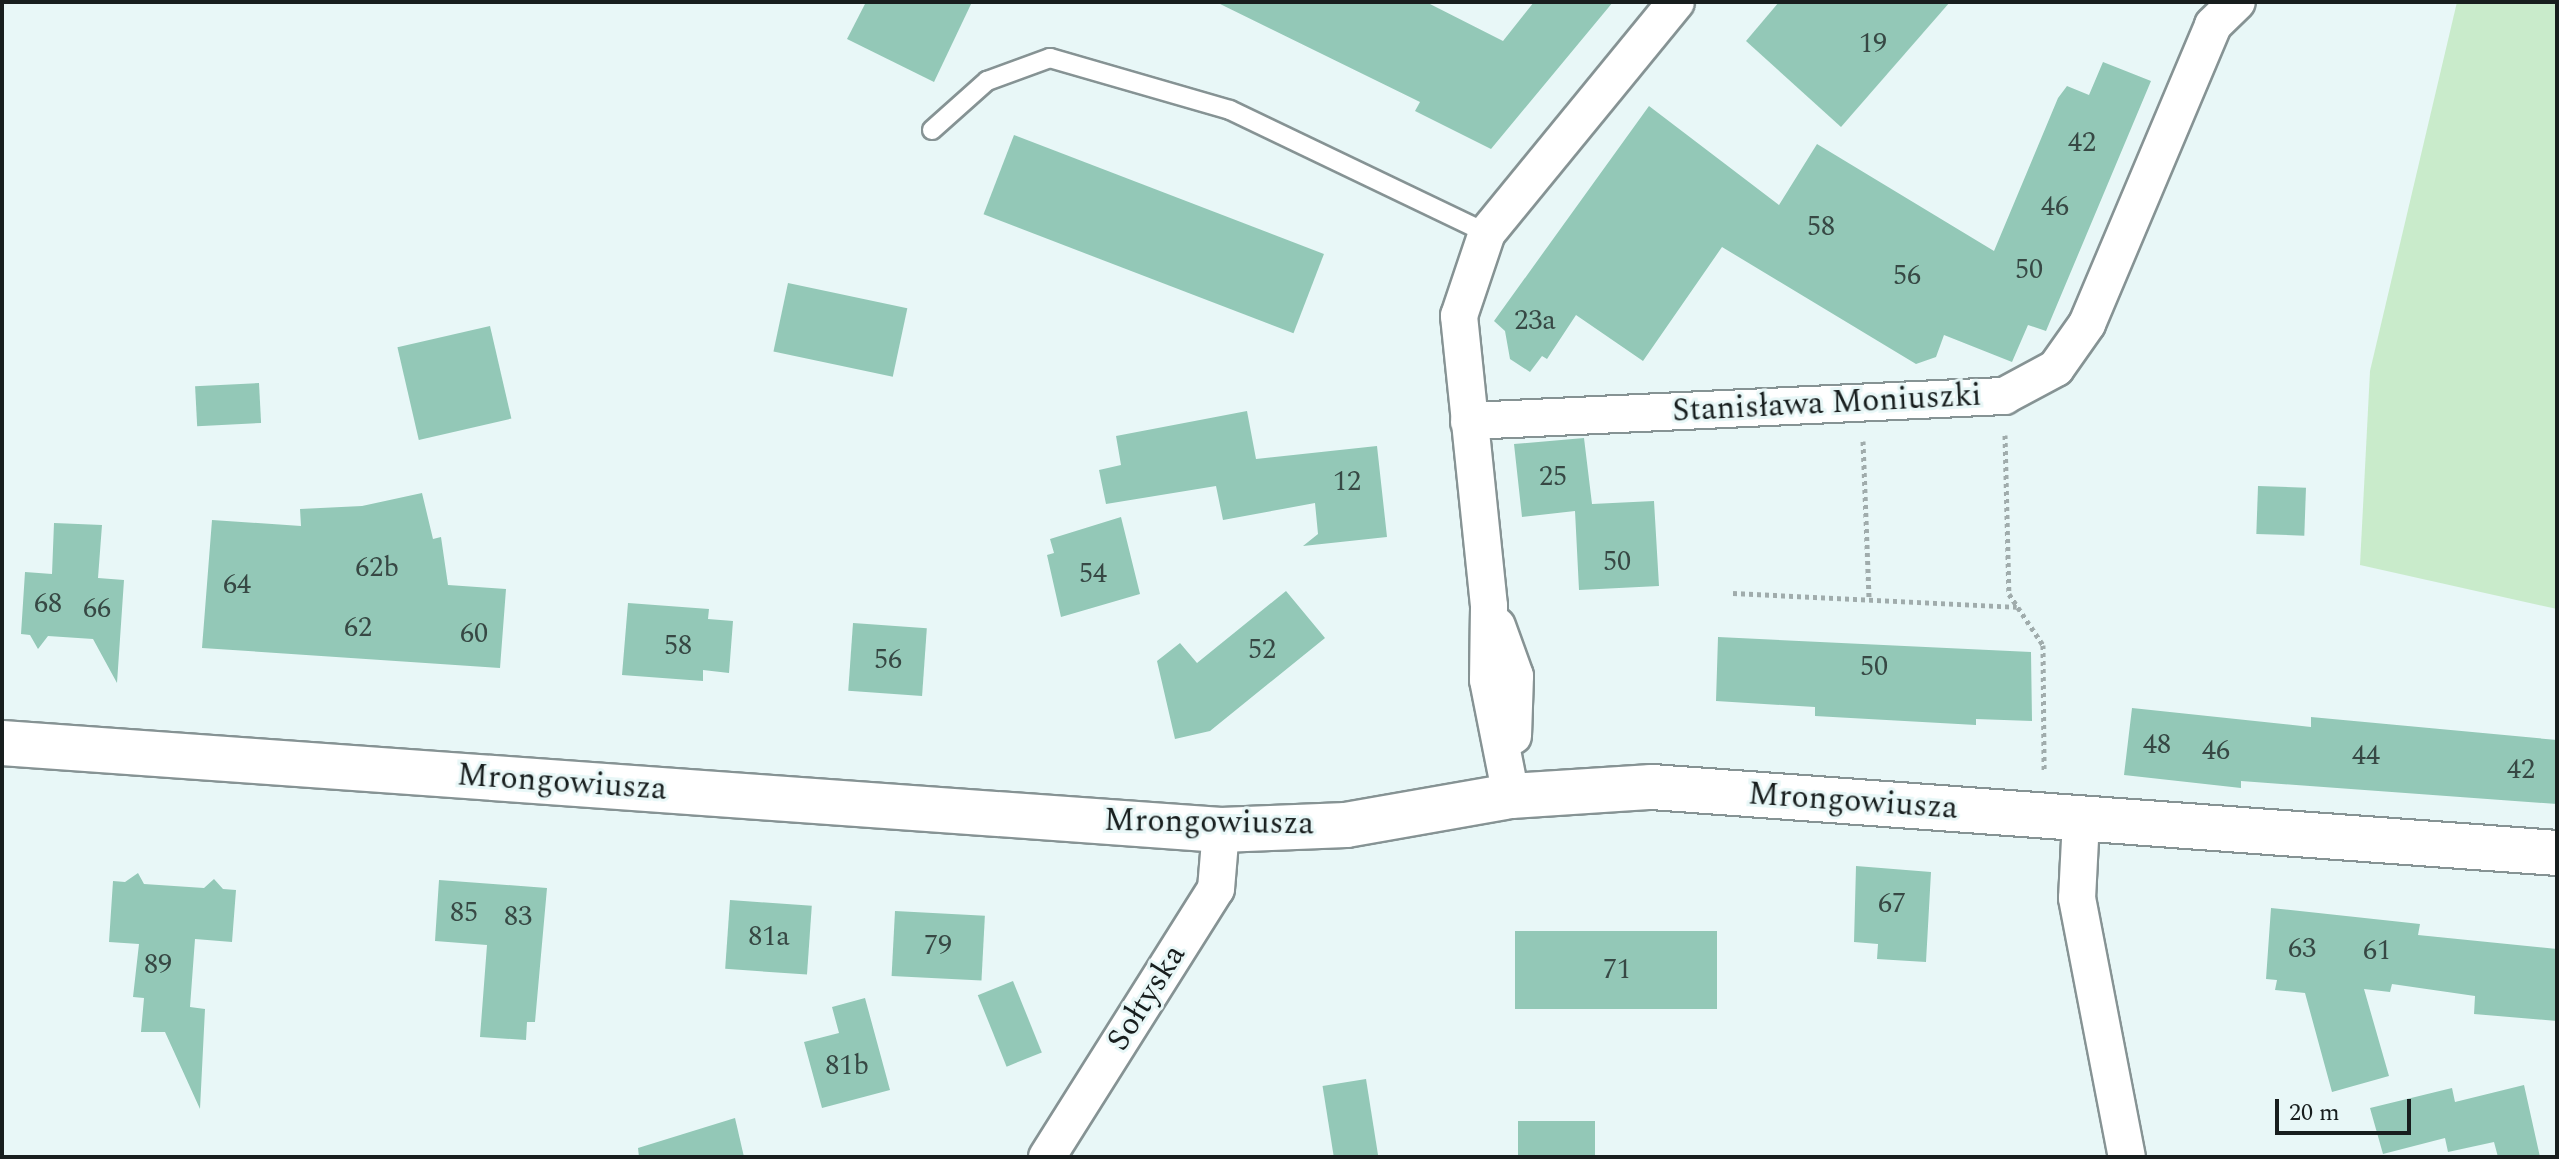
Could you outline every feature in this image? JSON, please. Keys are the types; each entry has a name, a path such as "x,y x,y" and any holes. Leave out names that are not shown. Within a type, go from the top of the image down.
{"street":[{"path":"1511,796 1488,680 1489,606 1459,316 1487,233 1676,2"},
{"name":"Stanisława Moniuszki","path":"1469,421 2004,396 2056,368 2087,324 2213,25 2237,2"},
{"name":"Mrongowiusza","path":"2,743 1221,830 1346,825 1511,796 1652,787 2557,853"},
{"path":"2081,820 2077,898 2127,1157"},
{"name":"Sołtyska","path":"1047,1157 1216,889 1221,830"}],"lane":[{"path":"932,130 987,81 1050,58 1230,110 1487,233"}],"path":[{"path":"2004,396 2009,594 2043,645 2044,783"},
{"path":"1861,403 1869,600"},
{"path":"1733,593 2018,607"}],"green space":[{"path":"2457,2 2557,2 2557,609 2360,565 2370,371"}],"building":[{"path":"866,2 972,2 934,82 847,39"},
{"path":"1216,2 1426,2 1503,41 1534,2 1613,2 1491,149 1415,111 1420,102"},
{"path":"1779,2 1950,2 1841,127 1746,41"},
{"path":"2103,62 2151,81 2046,331 2028,325 2012,362 1944,335 1936,357 1916,364 1722,247 1643,361 1576,315 1547,359 1542,356 1530,372 1510,359 1505,331 1494,321 1649,106 1779,205 1817,144 1994,251 2058,98 2067,86 2089,95"},
{"path":"1014,135 1324,254 1293,333 984,214"},
{"path":"788,283 907,308 893,377 773,351"},
{"path":"490,326 511,419 419,440 397,347"},
{"path":"259,383 261,423 197,426 195,386"},
{"path":"1247,411 1256,459 1377,446 1387,537 1303,546 1318,534 1315,503 1223,520 1216,486 1106,504 1099,470 1121,465 1116,436"},
{"path":"1584,438 1592,504 1654,501 1659,586 1579,590 1575,511 1522,517 1514,444"},
{"path":"2258,486 2306,488 2304,536 2256,534"},
{"path":"422,493 433,539 441,537 448,585 506,589 500,668 202,648 212,520 301,526 300,509 362,506"},
{"path":"1121,517 1140,594 1061,617 1047,555 1054,553 1050,539"},
{"path":"54,523 102,525 98,578 124,580 117,683 93,639 48,636 38,649 30,635 21,634 25,572 52,574"},
{"path":"1286,591 1325,638 1210,731 1175,739 1157,661 1180,643 1197,663"},
{"path":"628,603 709,609 708,619 733,621 729,673 703,670 703,681 622,675"},
{"path":"853,623 927,628 922,696 848,691"},
{"path":"1718,637 2031,652 2032,721 1976,719 1976,725 1815,716 1815,707 1716,701"},
{"path":"2132,708 2311,727 2311,717 2557,740 2557,804 2241,781 2241,788 2124,775"},
{"path":"1856,866 1931,872 1926,962 1877,959 1878,944 1854,942"},
{"path":"138,873 144,884 204,888 214,879 223,889 236,890 232,942 195,939 190,1007 205,1009 200,1109 165,1032 141,1032 144,998 133,997 139,944 109,942 113,881 125,882"},
{"path":"439,880 547,888 535,1022 527,1022 526,1040 480,1037 487,945 435,941"},
{"path":"730,900 812,906 807,975 725,969"},
{"path":"2271,908 2420,924 2418,935 2557,949 2557,1021 2474,1014 2475,996 2392,984 2390,992 2364,989 2389,1076 2332,1092 2305,993 2275,990 2277,980 2266,979"},
{"path":"895,911 985,916 981,981 892,976"},
{"path":"1515,931 1717,931 1717,1009 1515,1009"},
{"path":"1013,981 1042,1052 1007,1067 978,995"},
{"path":"865,998 890,1090 822,1108 804,1042 839,1033 832,1007"},
{"path":"1366,1079 1378,1157 1334,1157 1323,1086"},
{"path":"2524,1085 2540,1157 2498,1157 2494,1142 2448,1152 2445,1138 2383,1154 2370,1108 2452,1088 2455,1102"},
{"path":"735,1118 744,1157 639,1157 638,1148"},
{"path":"1518,1121 1595,1121 1595,1157 1518,1157"}]}
